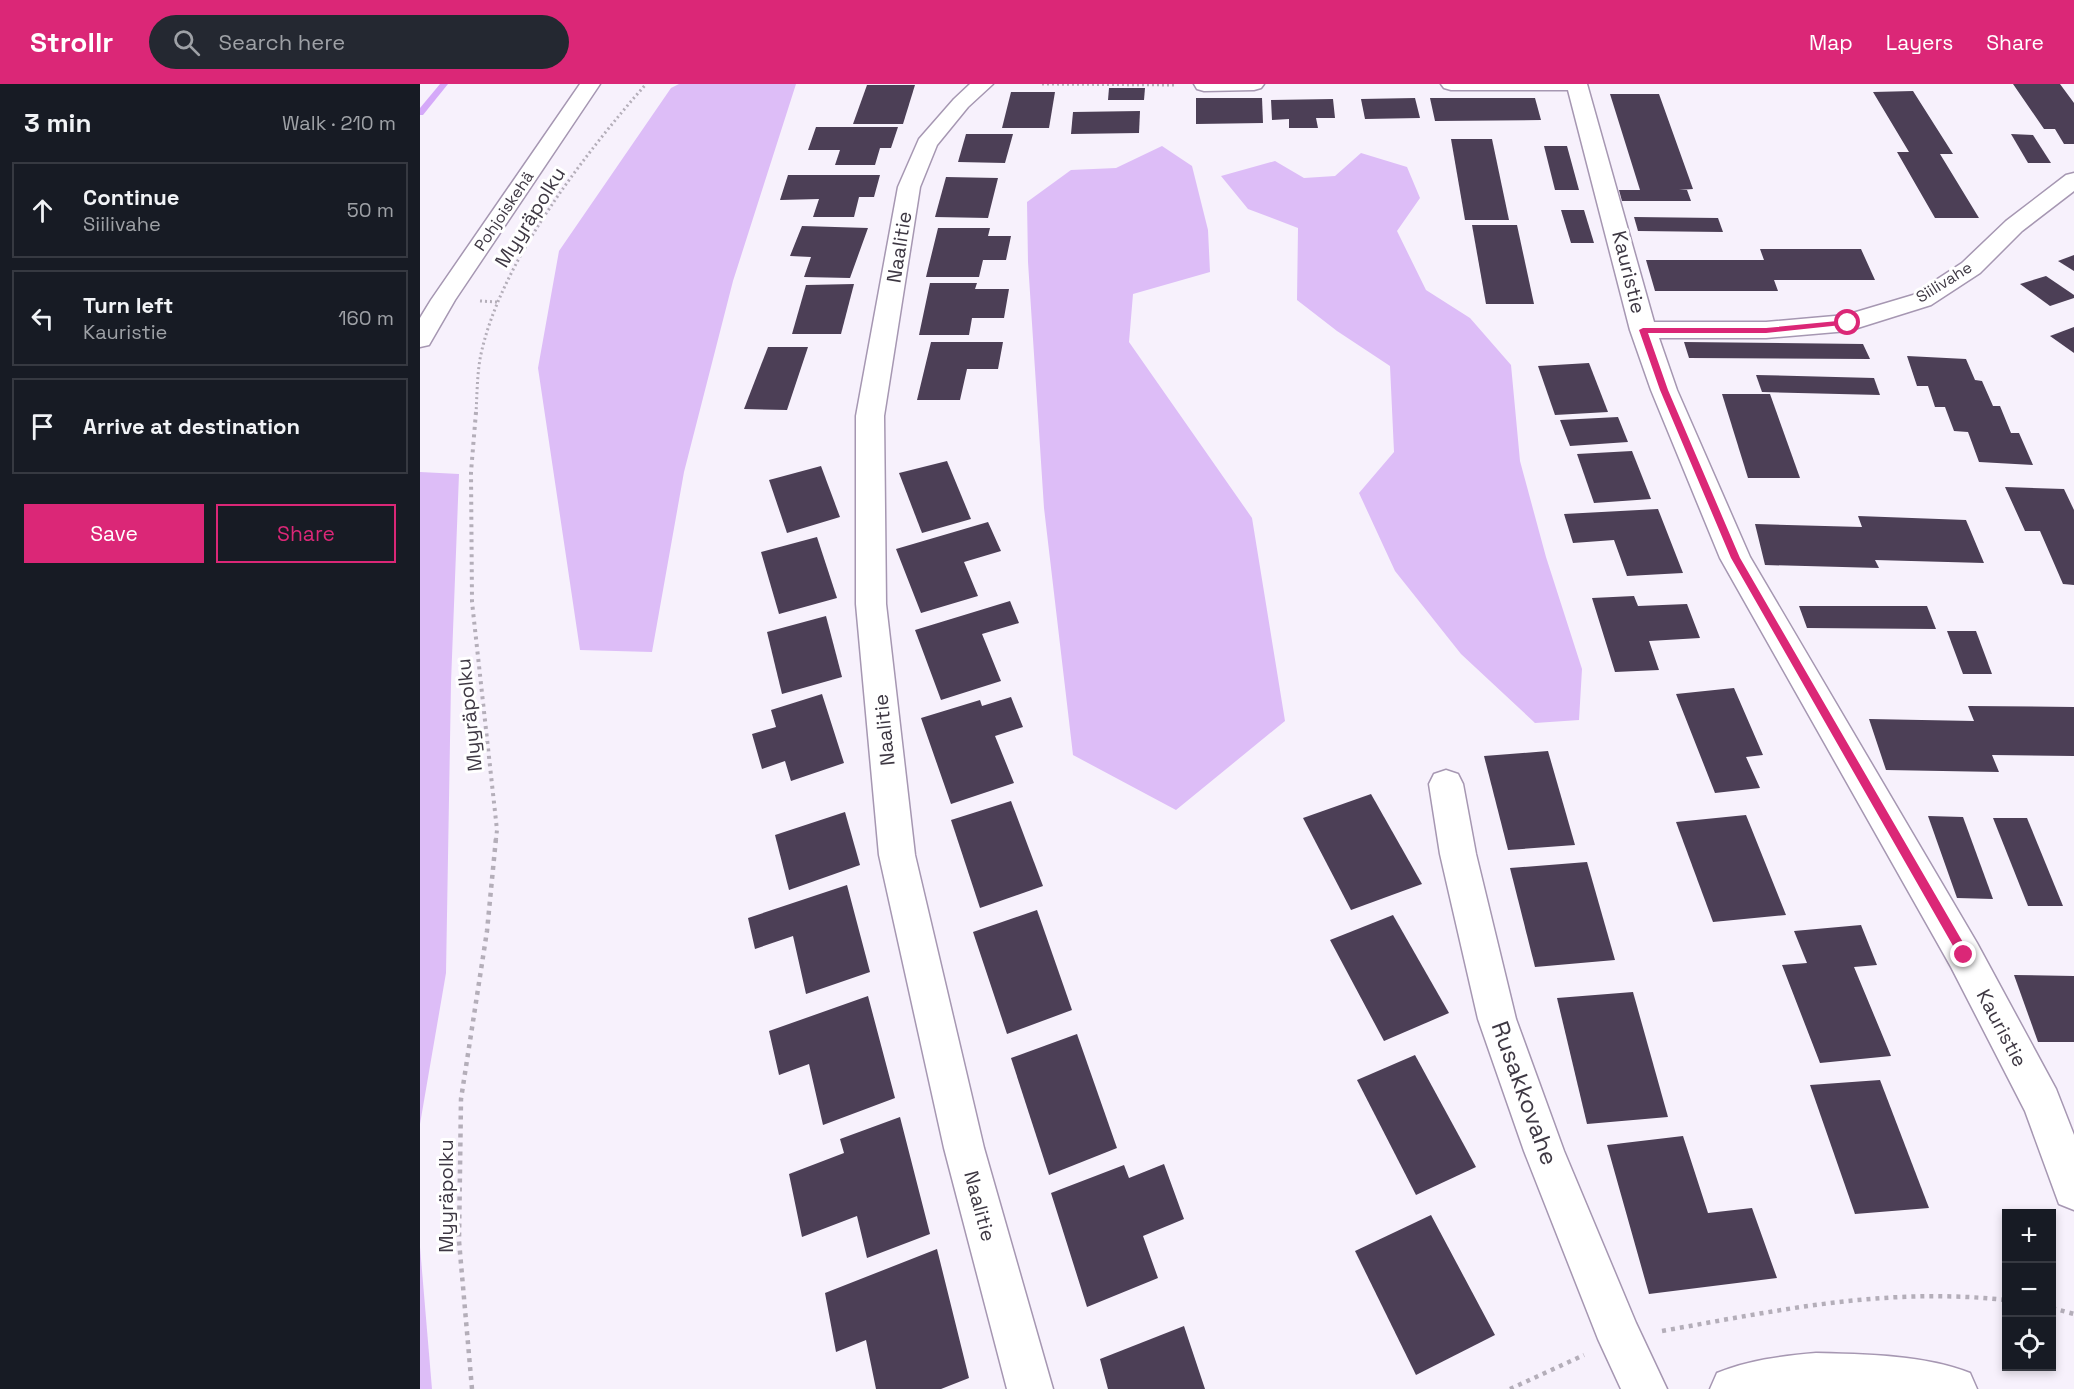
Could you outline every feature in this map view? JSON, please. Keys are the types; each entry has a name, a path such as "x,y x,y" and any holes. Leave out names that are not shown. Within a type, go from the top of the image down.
{"street":[{"name":"Pohjoiskehä","path":"420,339 443,300 590,84"},
{"name":"Naalitie","path":"983,84 961,102 927,144 909,187 870,416 871,604 897,855 964,1148 1030,1389"},
{"path":"1204,84 1254,84"},
{"path":"1451,84 1577,84"},
{"name":"Kauristie","path":"1577,84 1643,330 1664,390 1735,558 1964,955 2042,1103 2074,1189"},
{"name":"Siilivahe","path":"1643,330 1766,330 1848,323 1922,300 1971,268 2014,226 2074,180"},
{"name":"Rusakkovahe","path":"1446,784 1458,854 1497,1018 1544,1151 1620,1339 1644,1389"},
{"path":"1733,1389 1758,1381 1827,1374 1908,1381 1954,1389"}],"path":[{"name":"Myyräpolku","path":"472,1389 459,1241 461,1099 488,931 497,830 472,602 471,472 480,359 497,302 530,240 599,138 646,84"},
{"path":"1042,84 1083,86 1204,84"},
{"path":"1510,1389 1620,1339 1800,1308 1905,1294 2002,1300"},
{"path":"2056,1309 2074,1314"}],"shaded area":[{"path":"679,84 796,84 733,281 684,472 652,652 580,650 538,368 559,251 671,88"},
{"path":"1162,146 1192,166 1208,230 1210,272 1133,294 1129,342 1252,518 1285,721 1176,810 1073,755 1044,508 1028,262 1027,202 1071,170 1116,168"},
{"path":"1361,153 1407,167 1420,198 1397,231 1426,290 1470,318 1511,365 1520,461 1546,557 1582,669 1579,720 1535,723 1461,654 1395,571 1359,493 1394,452 1390,366 1337,331 1297,300 1298,228 1248,209 1221,176 1275,161 1304,178 1335,176"},
{"path":"420,472 459,474 451,683 446,973 420,1124"},
{"path":"420,1247 432,1389 420,1389"}],"building":[{"path":"2013,84 2060,84 2074,103 2074,144 2064,144 2055,129 2044,129"},
{"path":"867,85 915,85 903,124 853,124"},
{"path":"1109,88 1145,88 1144,100 1108,100"},
{"path":"1913,91 1953,154 1940,154 1979,218 1935,218 1897,152 1909,152 1873,92"},
{"path":"1011,92 1055,92 1049,128 1002,128"},
{"path":"1610,94 1659,94 1693,189 1679,190 1687,190 1691,201 1622,201 1619,190 1640,190"},
{"path":"1196,98 1262,98 1263,123 1196,124"},
{"path":"1415,98 1420,118 1365,119 1361,99"},
{"path":"1430,98 1535,98 1541,120 1435,121"},
{"path":"1333,99 1335,118 1316,118 1318,128 1289,128 1289,119 1272,120 1271,100"},
{"path":"1140,111 1139,133 1071,134 1073,112"},
{"path":"816,127 898,127 891,148 880,148 875,165 835,165 840,150 808,150"},
{"path":"966,134 1013,134 1005,163 958,162"},
{"path":"2011,134 2033,135 2051,163 2028,163"},
{"path":"1451,139 1492,139 1509,220 1465,220"},
{"path":"1544,146 1567,146 1579,190 1555,190"},
{"path":"788,175 880,175 874,197 859,197 854,217 813,217 819,199 780,200"},
{"path":"946,177 998,178 988,218 935,217"},
{"path":"1561,210 1584,210 1594,243 1571,243"},
{"path":"1634,217 1718,218 1723,232 1638,231"},
{"path":"1472,225 1517,225 1534,304 1486,304"},
{"path":"802,226 868,228 850,278 804,277 811,257 790,256"},
{"path":"938,228 990,228 988,236 1011,236 1006,260 983,260 979,277 926,277"},
{"path":"1760,249 1861,249 1875,280 1774,280 1778,291 1655,291 1646,260 1764,260"},
{"path":"2074,255 2074,271 2058,261"},
{"path":"2046,276 2074,295 2074,298 2050,306 2020,284"},
{"path":"930,283 977,283 975,289 1009,289 1004,318 972,318 969,335 919,335"},
{"path":"854,284 841,334 792,334 806,285"},
{"path":"2074,327 2074,353 2050,336"},
{"path":"931,342 1003,342 998,369 967,369 960,400 917,400"},
{"path":"1684,342 1863,344 1870,359 1689,358"},
{"path":"768,347 808,347 787,410 744,409"},
{"path":"1907,356 1966,359 1975,380 1982,381 1993,406 2000,406 2011,433 2019,433 2033,465 1979,462 1968,432 1954,431 1945,407 1935,407 1928,386 1917,386"},
{"path":"1589,363 1608,412 1555,415 1538,366"},
{"path":"1756,375 1874,378 1880,395 1762,392"},
{"path":"1722,394 1770,394 1800,478 1748,478"},
{"path":"1618,417 1628,442 1570,446 1560,420"},
{"path":"1632,451 1651,499 1594,503 1577,454"},
{"path":"947,461 971,519 922,533 899,473"},
{"path":"821,466 840,517 787,533 769,480"},
{"path":"2005,487 2064,489 2074,510 2074,585 2063,584 2040,531 2025,531"},
{"path":"1658,509 1683,573 1627,576 1614,540 1573,543 1564,514"},
{"path":"1858,516 1966,520 1984,563 1875,560 1879,568 1765,565 1755,524 1862,527"},
{"path":"988,522 1001,551 964,562 978,596 921,613 896,549"},
{"path":"817,537 837,598 779,614 761,552"},
{"path":"1634,596 1638,606 1687,604 1700,638 1649,641 1659,670 1615,672 1592,598"},
{"path":"1010,601 1019,623 982,634 1001,681 941,700 915,630"},
{"path":"1799,606 1927,606 1936,629 1807,628"},
{"path":"826,616 842,677 782,694 767,632"},
{"path":"1947,631 1976,631 1992,674 1963,674"},
{"path":"1734,688 1763,755 1746,757 1760,788 1715,793 1676,694"},
{"path":"822,694 844,763 791,781 785,761 762,769 752,734 776,727 771,710"},
{"path":"1011,697 1023,727 995,736 1014,783 951,804 921,718 980,700 982,706"},
{"path":"1968,706 2074,707 2074,756 1992,755 1999,772 1886,770 1869,719 1974,721"},
{"path":"1548,751 1575,845 1508,850 1484,756"},
{"path":"1371,794 1422,884 1351,910 1303,818"},
{"path":"1011,801 1043,886 980,908 951,820"},
{"path":"845,812 860,865 789,890 775,835"},
{"path":"1746,815 1786,915 1713,922 1676,822"},
{"path":"1928,816 1963,817 1993,899 1957,898"},
{"path":"1993,818 2027,818 2063,906 2028,906"},
{"path":"1587,862 1615,960 1535,967 1510,868"},
{"path":"847,885 870,972 806,994 793,936 755,949 748,918"},
{"path":"1037,910 1072,1010 1007,1034 973,932"},
{"path":"1393,915 1449,1013 1384,1041 1330,940"},
{"path":"1861,925 1877,965 1854,967 1891,1056 1820,1063 1782,965 1807,963 1794,931"},
{"path":"2014,975 2074,976 2074,1042 2038,1042"},
{"path":"1633,992 1668,1117 1587,1124 1557,998"},
{"path":"868,996 895,1098 823,1125 809,1064 779,1075 769,1031"},
{"path":"1077,1034 1117,1148 1049,1175 1011,1058"},
{"path":"1415,1055 1476,1167 1416,1195 1357,1080"},
{"path":"1880,1080 1929,1208 1855,1214 1810,1085"},
{"path":"900,1117 930,1234 867,1258 857,1216 802,1237 789,1174 844,1153 840,1139"},
{"path":"1683,1136 1708,1213 1752,1208 1777,1278 1649,1294 1607,1145"},
{"path":"1164,1164 1184,1219 1143,1236 1158,1278 1087,1307 1051,1193 1124,1165 1129,1178"},
{"path":"1431,1215 1495,1335 1416,1375 1355,1251"},
{"path":"937,1249 969,1378 941,1389 876,1389 866,1340 836,1352 825,1293"},
{"path":"1184,1326 1205,1389 1108,1389 1100,1359"}],"waterway":[{"path":"420,113 444,84"}],"route":[{"path":"1848,323 1766,330 1643,330 1664,390 1735,558 1964,955"}]}
